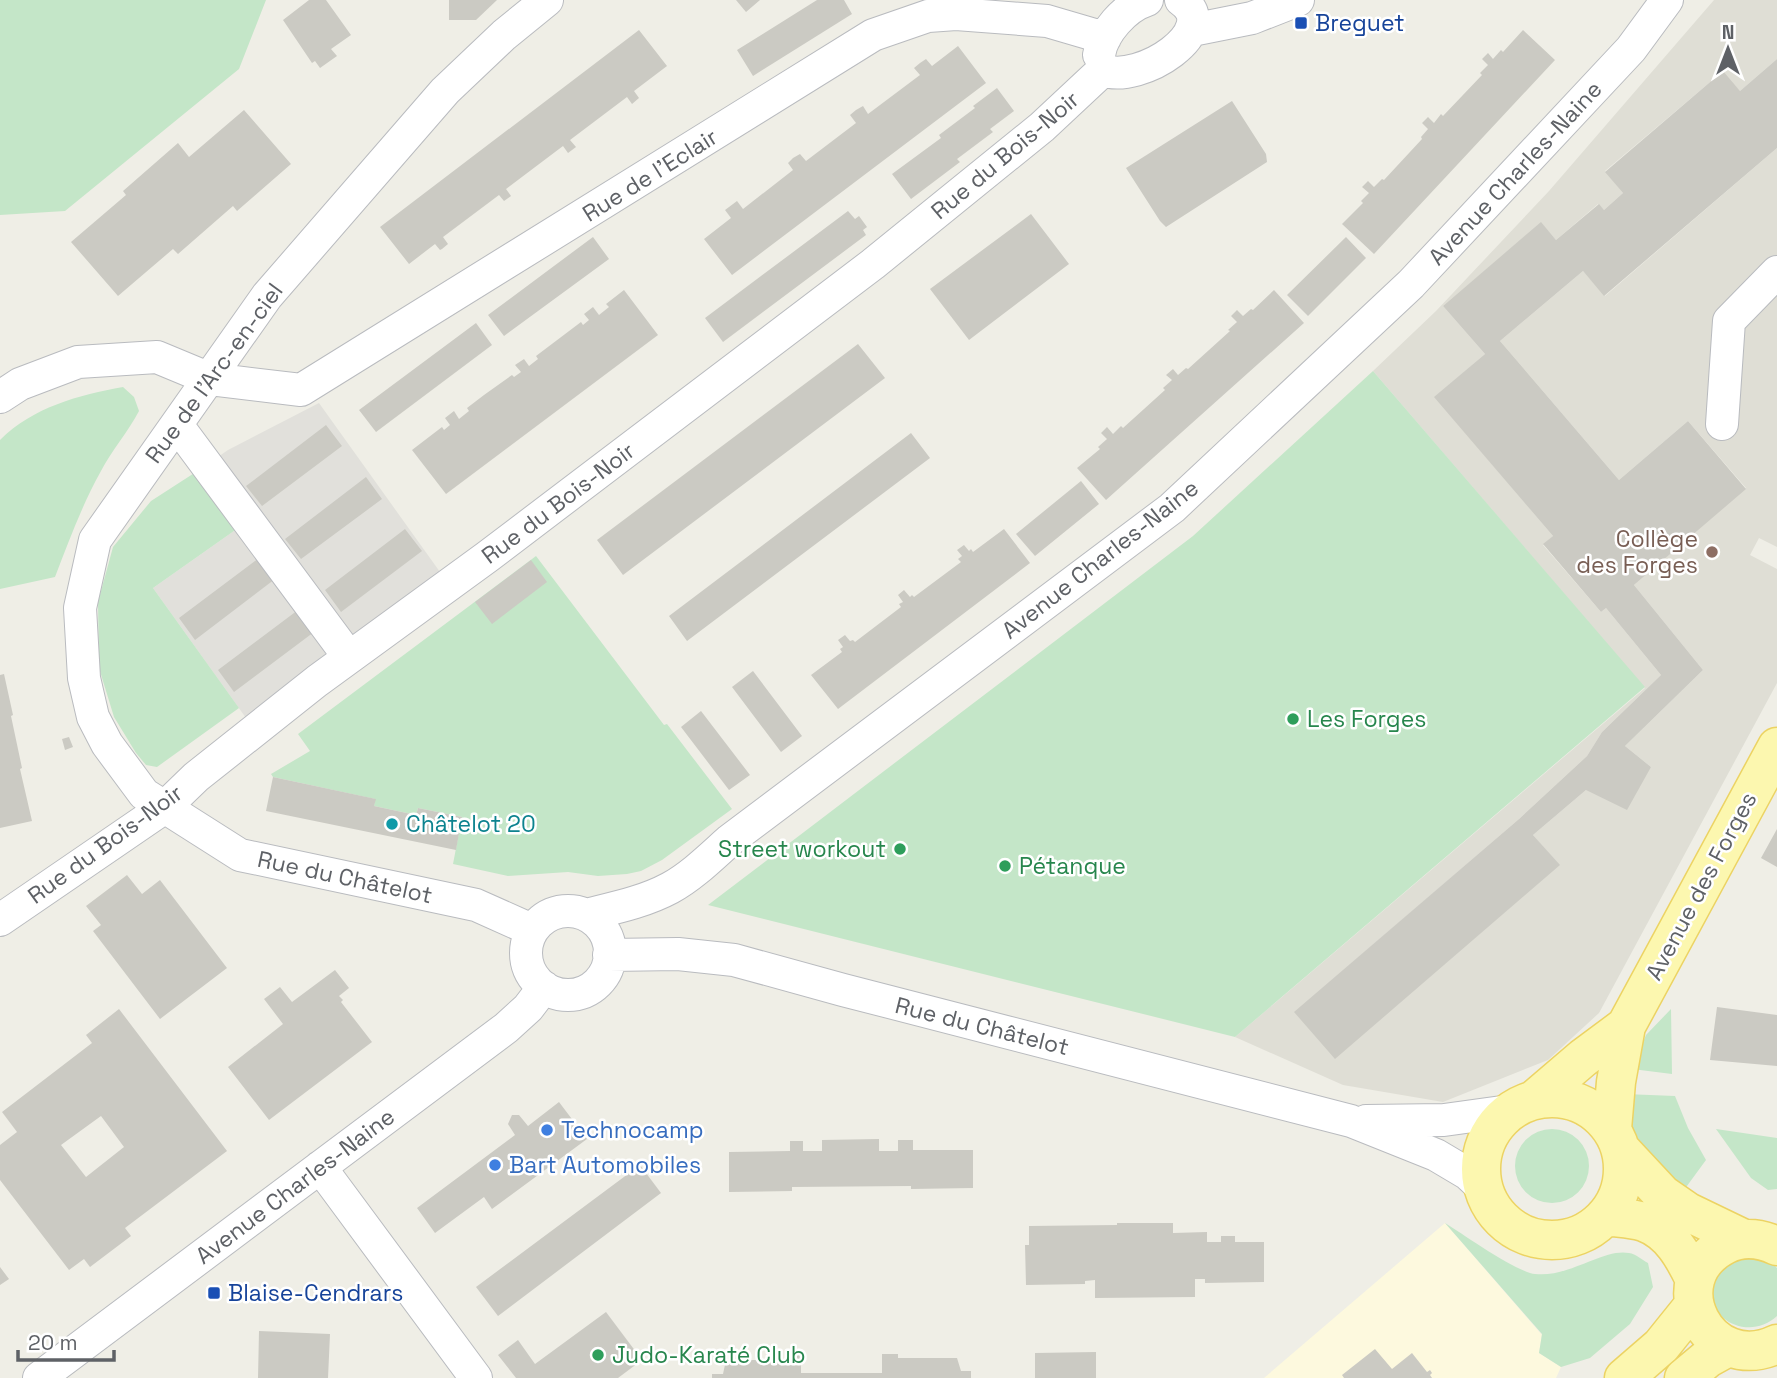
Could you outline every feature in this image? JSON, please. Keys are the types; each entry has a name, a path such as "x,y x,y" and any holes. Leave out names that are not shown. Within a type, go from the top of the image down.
{"main road":[{"name":"Avenue des Forges","path":"1616,1140 1616,1082 1626,1026 1777,747"},
{"name":"Avenue des Forges","path":"1522,1105 1626,1026"},
{"path":"1616,1140 1623,1167 1616,1201 1605,1216 1583,1233 1557,1240 1529,1237 1505,1223 1488,1201 1480,1174 1484,1146 1499,1121 1522,1105 1552,1097 1570,1099 1600,1116 1616,1140 1662,1194 1688,1212 1767,1242"},
{"path":"1605,1216 1631,1219 1656,1227 1668,1237 1678,1249 1694,1293 1698,1318 1706,1330 1728,1348 1752,1351 1764,1350 1777,1344"},
{"path":"1624,1378 1661,1346 1694,1293 1708,1257 1731,1242 1767,1242"},
{"path":"1684,1378 1708,1358 1728,1348"}],"street":[{"name":"Rue de l'Arc-en-ciel","path":"165,807 144,793 107,744 93,718 84,678 80,608 95,540 267,296 445,91 504,35 547,0"},
{"path":"1147,0 1130,8 1105,38 1099,54 1103,70 1118,74 1130,73 1157,62 1170,53 1192,30 1252,18 1298,0"},
{"path":"1181,0 1191,10 1192,30"},
{"name":"Avenue Charles-Naine","path":"586,915 645,898 669,888 690,874 730,840 1172,508 1411,284 1631,49 1667,0"},
{"name":"Rue de l'Eclair","path":"0,397 20,384 78,362 156,357 210,379 301,390 873,36 928,8 1047,21 1105,38"},
{"name":"Rue du Bois-Noir","path":"0,920 165,807 196,778 349,657 487,557 873,264 1042,127 1103,70"},
{"path":"1722,424 1729,321 1777,272"},
{"path":"177,425 349,657"},
{"name":"Rue du Châtelot","path":"165,807 240,855 476,905 532,930"},
{"path":"575,911 586,915 604,932 610,955 607,967 601,978 580,993 555,993 544,987 528,967 527,941 532,930 551,915 575,911"},
{"name":"Rue du Châtelot","path":"610,955 678,954 734,960 1351,1121 1436,1155 1468,1174 1483,1188"},
{"name":"Avenue Charles-Naine","path":"39,1378 506,1028 528,1008 544,987"},
{"name":"Rue du Châtelot","path":"1351,1121 1444,1120 1522,1105"},
{"path":"320,1167 476,1378"}],"shaded area":[{"name":"Collège des Forges","path":"1714,0 1777,0 1777,59 1740,91 1722,72 1605,171 1623,193 1604,210 1598,204 1556,240 1541,223 1443,306 1485,354 1435,397 1553,536 1543,545 1601,612 1606,608 1661,675 1602,732 1587,756 1519,819 1295,1012 1335,1058 1559,865 1533,835 1586,790 1651,767 1625,746 1703,670 1634,585 1746,488 1688,421 1619,480 1500,341 1583,271 1605,296 1777,148 1777,547 1759,538 1750,555 1777,569 1777,683 1599,1013 1548,1060 1443,1102 1343,1085 1235,1037 1645,688 1373,371 1436,311 1549,191"},
{"path":"319,403 440,572 246,718 153,588 241,526 199,470 228,450"},
{"path":"1445,1223 1542,1335 1539,1353 1561,1367 1556,1378 1264,1378"}],"green space":[{"path":"0,0 266,0 239,69 65,211 0,215"},
{"path":"1373,371 1645,687 1235,1037 708,905 1193,536"},
{"path":"123,387 134,397 139,411 94,484 55,577 0,589 0,440 27,419 57,404"},
{"path":"199,470 241,526 153,588 239,708 157,767 146,765 114,717 99,668 98,602 113,547 151,501"},
{"path":"536,556 664,725 667,724 732,809 662,860 641,871 598,876 568,872 508,876 453,864 462,817 418,808 416,815 374,806 375,799 273,777 271,774 310,751 298,734"},
{"path":"1671,1009 1672,1074 1632,1069 1646,1035"},
{"path":"1625,1094 1675,1096 1688,1128 1706,1160 1684,1190 1633,1141"},
{"path":"1552,1129 1566,1132 1578,1140 1586,1152 1589,1166 1586,1180 1578,1192 1566,1200 1552,1203 1538,1200 1526,1192 1518,1180 1515,1166 1518,1152 1526,1140 1538,1132"},
{"path":"1716,1129 1777,1138 1777,1189 1768,1190 1751,1178"},
{"path":"1445,1223 1503,1260 1535,1274 1560,1272 1608,1255 1632,1254 1648,1263 1653,1287 1630,1324 1590,1358 1561,1367 1539,1353 1542,1334"},
{"path":"1748,1255 1771,1262 1777,1268 1777,1316 1765,1324 1751,1327 1727,1321 1718,1313 1713,1302 1713,1290 1724,1265"}],"building":[{"path":"309,0 326,0 351,35 331,49 337,56 320,68 315,61 312,63 283,20"},
{"path":"449,0 497,0 476,20 449,20"},
{"path":"736,0 760,0 746,12"},
{"path":"817,0 844,0 852,14 753,76 737,50"},
{"path":"639,30 667,66 634,91 639,98 632,104 627,97 570,140 576,147 568,153 563,146 506,189 511,196 504,201 499,195 443,237 448,244 442,249 435,244 409,264 380,227"},
{"path":"1523,30 1555,60 1374,254 1342,224 1369,193 1362,187 1368,181 1374,187 1384,180 1422,139 1428,129 1422,123 1428,117 1434,123 1441,114 1443,116 1482,75 1480,73 1488,65 1482,59 1488,53 1493,59 1501,50 1503,52"},
{"path":"958,46 986,83 732,275 704,239 731,218 725,210 737,201 743,209 793,170 788,163 793,158 800,154 806,161 856,123 850,115 856,110 863,106 868,114 920,75 914,68 920,63 926,59 932,66"},
{"path":"1777,59 1777,148 1604,296 1583,271 1500,341 1619,480 1688,421 1746,489 1634,585 1703,670 1625,746 1651,767 1627,810 1586,790 1533,835 1560,865 1335,1059 1294,1012 1519,819 1587,756 1602,732 1661,675 1606,608 1601,612 1543,544 1553,536 1434,397 1485,354 1443,306 1541,222 1556,240 1599,204 1604,210 1623,193 1605,172 1723,71 1740,91"},
{"path":"997,88 1014,111 990,129 993,132 957,159 960,162 911,199 892,174 941,138 939,135"},
{"path":"1232,101 1266,154 1267,162 1166,227 1126,168"},
{"path":"244,110 291,164 237,211 233,206 178,254 173,249 118,296 71,242 126,195 123,191 178,143 189,157"},
{"path":"848,211 855,219 859,216 867,227 863,230 866,235 723,342 705,318"},
{"path":"1031,214 1069,264 969,340 930,289"},
{"path":"593,237 609,259 504,336 488,315"},
{"path":"1346,237 1366,258 1308,316 1287,295"},
{"path":"624,290 658,335 446,494 412,450 442,427 444,430 450,425 445,418 454,411 459,419 469,411 467,408 484,395 512,375 514,377 521,372 515,365 524,359 529,366 538,359 536,356 581,322 583,325 589,320 584,314 593,307 599,315 609,307 606,304"},
{"path":"1274,290 1304,323 1106,500 1077,468 1100,449 1098,447 1107,439 1101,433 1107,427 1113,434 1121,426 1123,428 1165,390 1163,388 1172,380 1166,375 1173,369 1178,375 1188,369 1230,331 1228,330 1237,322 1231,316 1237,310 1243,316"},
{"path":"476,323 492,345 376,432 359,410"},
{"path":"858,344 885,378 623,575 597,540"},
{"path":"326,425 342,446 262,506 246,486"},
{"path":"911,433 930,458 687,641 669,616"},
{"path":"366,477 382,499 301,559 285,539"},
{"path":"1081,481 1099,504 1035,556 1016,534"},
{"path":"405,529 422,551 341,612 325,590"},
{"path":"1004,529 1030,563 838,709 811,675 842,652 840,649 843,647 838,640 845,635 855,642 901,607 899,604 903,602 898,595 904,590 910,597 914,597 961,562 958,559 962,556 957,550 964,545 973,552"},
{"path":"259,558 275,579 195,640 179,618"},
{"path":"531,560 547,582 492,624 475,602"},
{"path":"298,610 314,632 234,692 218,670"},
{"path":"753,671 802,736 781,752 732,687"},
{"path":"4,674 32,821 0,828 0,675"},
{"path":"701,711 750,775 729,790 681,727"},
{"path":"69,737 73,747 65,750 62,739"},
{"path":"273,777 376,799 374,806 416,815 418,808 462,817 456,850 266,811"},
{"path":"1777,829 1777,867 1761,858"},
{"path":"127,875 142,894 160,880 227,968 160,1019 93,931 101,925 86,906"},
{"path":"335,970 349,988 339,996 343,1000 341,1002 372,1042 269,1120 228,1067 283,1024 264,999 280,987 292,1002"},
{"path":"1717,1007 1777,1015 1777,1066 1710,1060"},
{"path":"119,1009 227,1151 125,1228 131,1236 90,1267 84,1259 69,1270 0,1180 0,1145 17,1132 2,1112 92,1043 86,1035","holes":["101,1116 124,1147 86,1177 61,1145"]},
{"path":"559,1102 587,1139 492,1209 484,1197 435,1233 417,1208 515,1135 508,1124 512,1115 519,1115 528,1126"},
{"path":"879,1139 879,1151 898,1151 898,1140 913,1140 913,1150 973,1150 973,1188 792,1187 792,1191 729,1192 729,1152 790,1151 790,1141 803,1141 803,1151 822,1151 822,1140"},
{"path":"640,1165 661,1193 498,1316 476,1287"},
{"path":"1173,1223 1173,1233 1207,1232 1207,1242 1221,1242 1221,1236 1235,1236 1235,1242 1264,1242 1264,1282 1205,1283 1205,1279 1195,1279 1195,1297 1095,1298 1095,1280 1085,1281 1085,1284 1026,1285 1025,1245 1029,1245 1029,1226"},
{"path":"0,1267 9,1279 0,1285"},
{"path":"606,1312 642,1360 618,1378 516,1378 498,1355 518,1340 535,1364"},
{"path":"259,1331 330,1334 328,1378 258,1378"},
{"path":"1375,1349 1392,1369 1412,1353 1427,1372 1430,1370 1432,1378 1344,1378 1342,1375"},
{"path":"1096,1352 1096,1378 1035,1378 1035,1353"},
{"path":"882,1354 898,1354 898,1358 957,1358 961,1371 971,1371 971,1378 712,1378 712,1374 723,1374 726,1360 785,1360 785,1355 801,1355 801,1373 882,1373"}],"place":[{"name":"Breguet","path":"1301,23"},
{"name":"Collège des Forges","path":"1712,552"},
{"name":"Les Forges","path":"1293,719"},
{"name":"Châtelot 20","path":"392,824"},
{"name":"Street workout","path":"900,849"},
{"name":"Pétanque","path":"1005,866"},
{"name":"Technocamp","path":"547,1130"},
{"name":"Bart Automobiles","path":"495,1165"},
{"name":"Blaise-Cendrars","path":"214,1293"},
{"name":"Judo-Karaté Club","path":"598,1355"}]}
